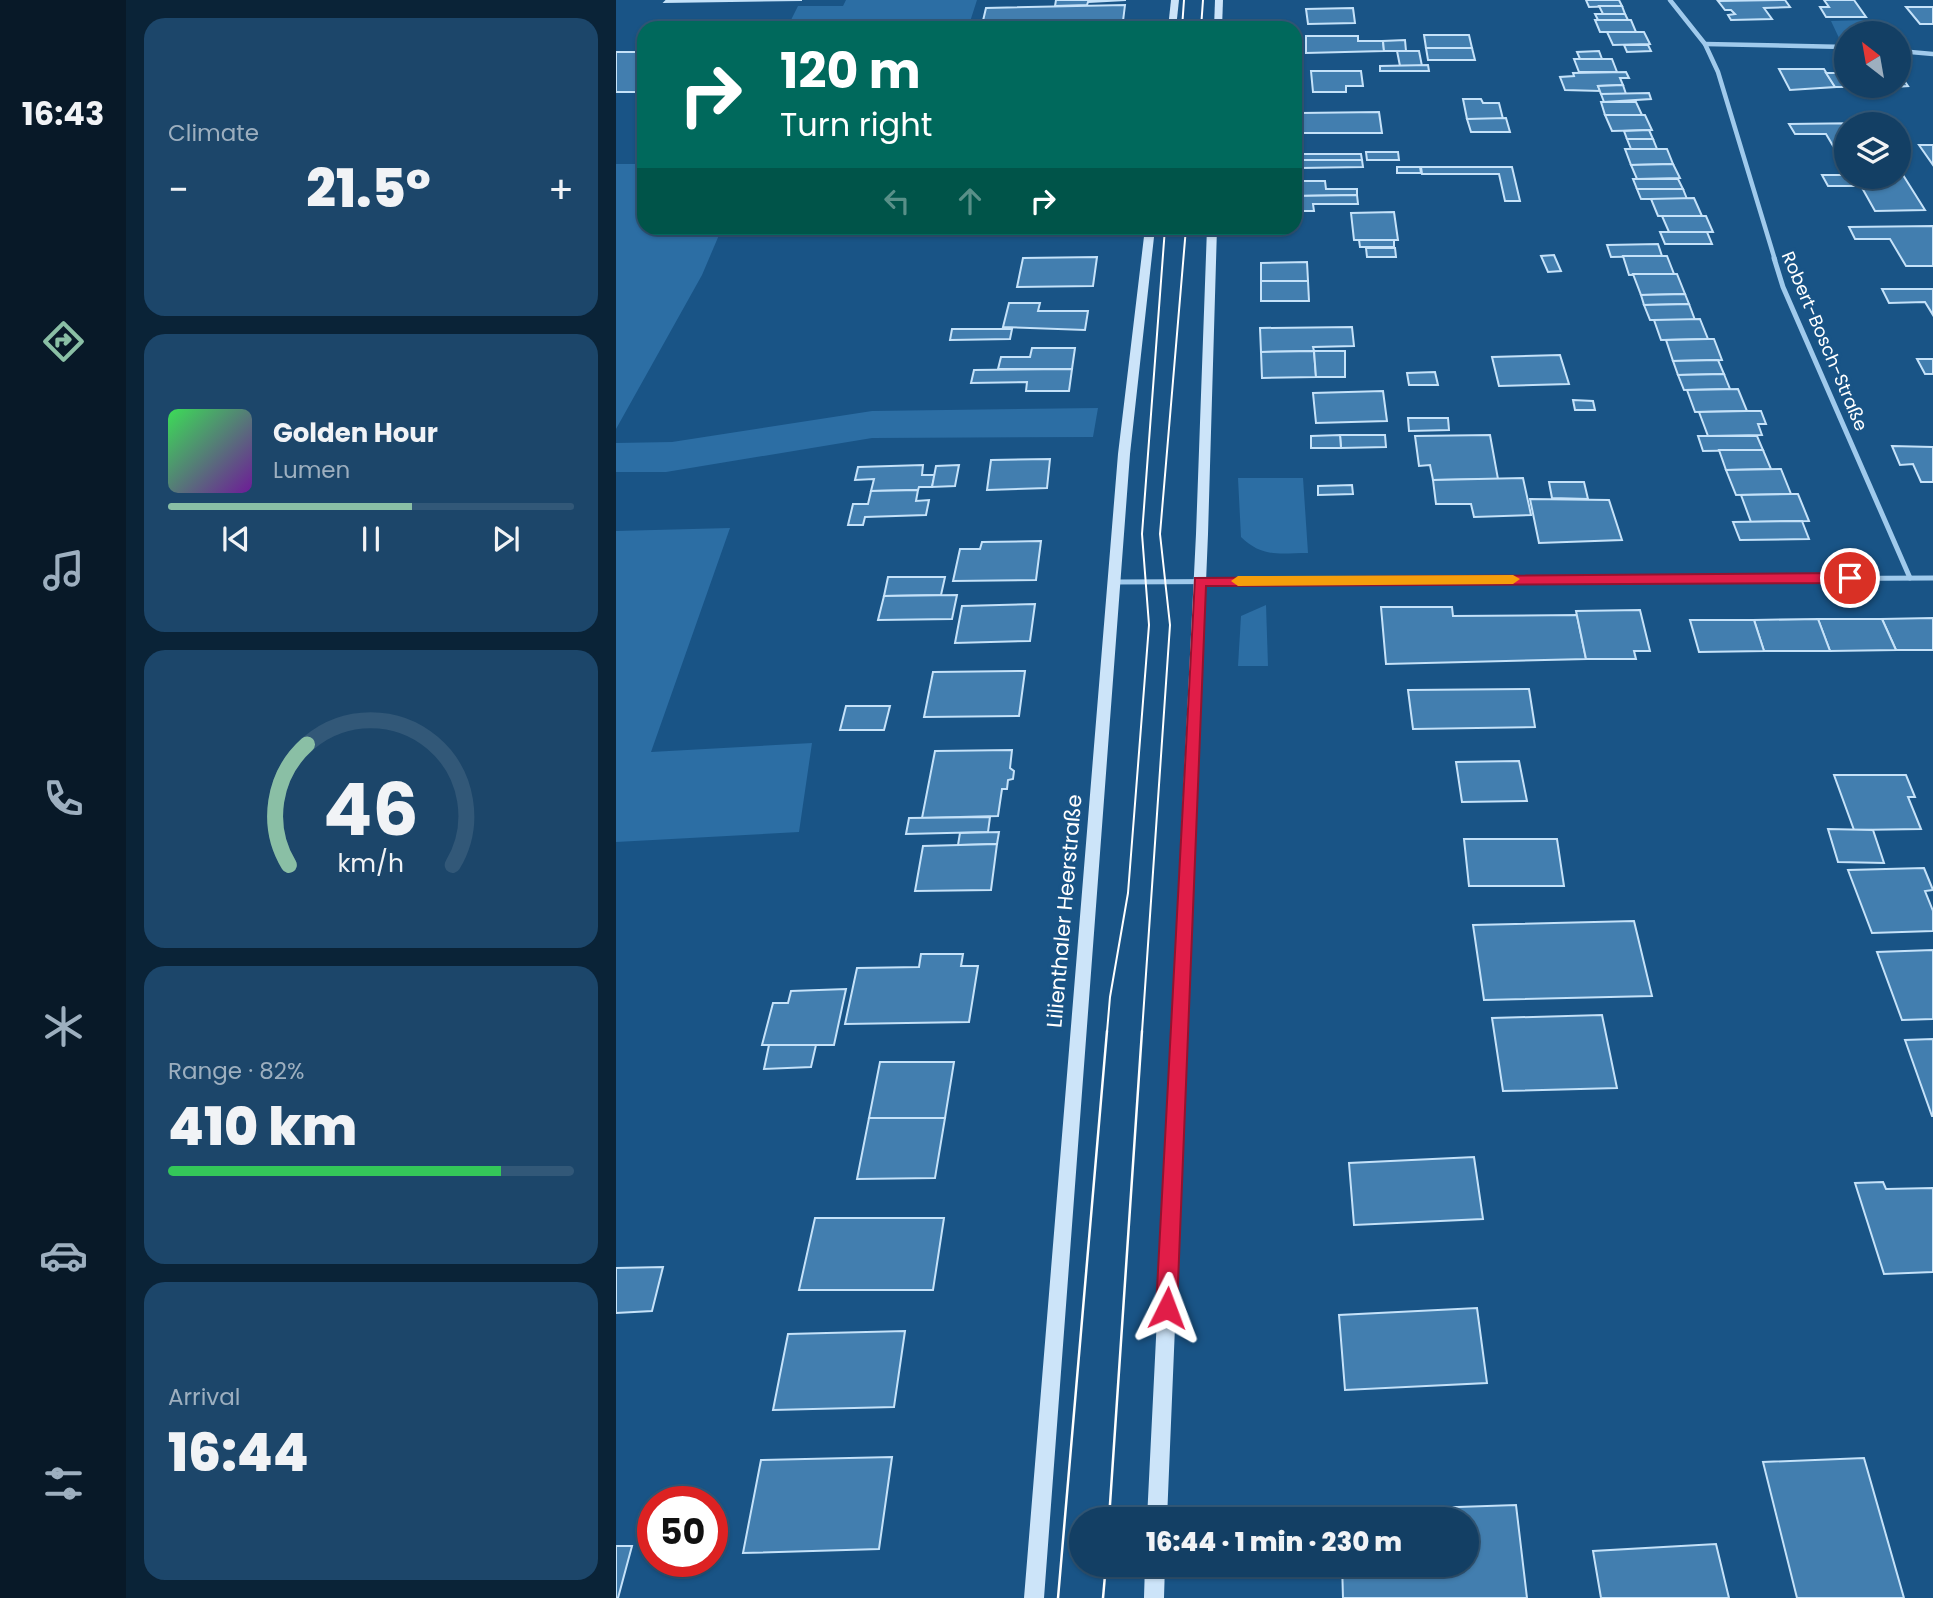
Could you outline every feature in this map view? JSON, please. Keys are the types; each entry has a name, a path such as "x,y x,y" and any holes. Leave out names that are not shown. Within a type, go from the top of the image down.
{"main road":[{"path":"1173,21 1175,0"},
{"path":"1218,21 1219,0"},
{"name":"Lilienthaler Heerstraße","path":"1034,1598 1124,454 1149,235"},
{"path":"1158,1507 1200,581 1212,235"},
{"path":"1154,1598 1155,1577"}],"street":[{"name":"Robert-Bosch-Straße","path":"1670,0 1705,44 1718,72 1783,287 1910,578"},
{"path":"1705,44 1834,47"},
{"path":"1911,52 1933,54"},
{"path":"1116,582 1933,578"}],"shaded area":[{"path":"846,0 977,0 970,21 790,21 798,6 843,6"},
{"path":"616,164 637,164 637,235 719,235 702,275 616,429"},
{"path":"1098,408 1093,437 872,438 666,472 616,472 616,443 672,442 872,411"},
{"path":"1238,478 1303,478 1308,553 1264,551 1241,537"},
{"path":"730,528 651,752 812,743 799,832 616,842 616,531"},
{"path":"1266,605 1268,666 1238,666 1241,616"}],"building":[{"path":"667,0 802,0 665,2"},
{"path":"1056,0 1126,0 1055,6"},
{"path":"1586,0 1619,0 1622,6 1589,7"},
{"path":"1785,0 1790,7 1764,8 1772,19 1731,20 1728,15 1735,14 1731,10 1725,10 1718,1"},
{"path":"1824,0 1854,0 1866,17 1826,17 1820,7 1829,7"},
{"path":"1125,5 1123,21 983,21 986,8"},
{"path":"1599,6 1622,6 1625,14 1603,14"},
{"path":"1906,7 1933,7 1933,24 1920,24"},
{"path":"1353,8 1355,23 1308,24 1306,9"},
{"path":"1595,14 1625,14 1628,20 1598,20"},
{"path":"1595,20 1631,20 1636,32 1600,32"},
{"path":"1607,32 1644,32 1650,44 1613,45"},
{"path":"1424,35 1469,35 1472,48 1426,48"},
{"path":"1306,36 1358,36 1358,41 1383,41 1384,51 1306,53"},
{"path":"1405,40 1406,51 1384,51 1383,41"},
{"path":"1624,45 1648,45 1651,51 1627,52"},
{"path":"1426,48 1472,48 1475,60 1428,60"},
{"path":"1397,51 1419,51 1422,66 1400,66"},
{"path":"1599,51 1602,59 1580,59 1577,52"},
{"path":"616,52 637,52 637,92 616,92"},
{"path":"1574,59 1612,59 1617,72 1579,72"},
{"path":"1428,65 1429,71 1380,71 1380,66"},
{"path":"1779,69 1824,69 1834,85 1834,87 1790,90"},
{"path":"1311,71 1361,71 1363,86 1346,86 1346,92 1313,92"},
{"path":"1626,72 1629,78 1620,78 1623,85 1598,86 1600,91 1565,90 1560,77 1574,76 1573,73"},
{"path":"1826,73 1834,73 1834,85"},
{"path":"1623,85 1626,94 1601,94 1598,86"},
{"path":"1649,93 1651,99 1604,102 1601,94"},
{"path":"1463,99 1499,103 1503,119 1467,119"},
{"path":"1601,102 1636,102 1642,115 1605,115"},
{"path":"1379,112 1382,133 1302,133 1302,113"},
{"path":"1605,115 1645,115 1652,130 1612,131"},
{"path":"1506,118 1510,132 1471,132 1467,119"},
{"path":"1834,123 1834,148 1826,134 1795,134 1789,124"},
{"path":"1649,130 1653,139 1627,139 1624,131"},
{"path":"1627,139 1653,139 1657,149 1631,149"},
{"path":"1919,145 1933,145 1933,165"},
{"path":"1625,149 1667,149 1673,164 1631,165"},
{"path":"1366,152 1398,152 1399,160 1367,160"},
{"path":"1302,154 1361,154 1362,160 1302,160"},
{"path":"1302,160 1362,160 1363,167 1302,168"},
{"path":"1673,164 1680,178 1637,179 1631,165"},
{"path":"1397,167 1420,167 1421,173 1397,173"},
{"path":"1421,167 1512,167 1520,201 1505,201 1499,174 1422,174"},
{"path":"1822,175 1834,175 1834,186 1828,186"},
{"path":"1633,179 1678,179 1683,189 1637,189"},
{"path":"1302,181 1325,181 1326,189 1357,189 1357,195 1302,196"},
{"path":"1911,188 1925,210 1875,211 1863,189"},
{"path":"1637,189 1683,189 1687,199 1641,199"},
{"path":"1357,195 1358,204 1313,204 1314,211 1302,211 1302,196"},
{"path":"1694,198 1702,216 1658,216 1651,199"},
{"path":"1394,212 1398,240 1354,240 1351,213"},
{"path":"1662,216 1706,216 1713,232 1669,232"},
{"path":"1933,226 1933,266 1906,266 1890,239 1855,239 1849,227"},
{"path":"1660,232 1707,232 1712,244 1665,244"},
{"path":"1359,240 1394,240 1394,247 1360,247"},
{"path":"1658,244 1662,256 1611,257 1607,245"},
{"path":"1366,248 1395,248 1396,257 1367,257"},
{"path":"1554,255 1561,271 1548,272 1541,256"},
{"path":"1623,256 1667,256 1674,274 1629,275"},
{"path":"1097,257 1093,286 1017,287 1023,258"},
{"path":"1307,262 1308,281 1261,281 1261,263"},
{"path":"1633,274 1677,274 1685,294 1641,295"},
{"path":"1261,281 1308,281 1309,301 1261,301"},
{"path":"1882,289 1933,289 1933,315 1925,302 1889,303"},
{"path":"1685,294 1689,304 1644,305 1641,295"},
{"path":"1009,303 1040,303 1038,311 1088,311 1085,330 1003,327"},
{"path":"1689,304 1695,320 1650,320 1644,305"},
{"path":"1700,319 1708,339 1661,340 1654,320"},
{"path":"1352,327 1354,346 1313,347 1314,351 1261,352 1260,328"},
{"path":"952,329 1012,329 1010,339 950,340"},
{"path":"1714,339 1722,360 1673,361 1666,340"},
{"path":"1032,348 1075,348 1072,369 998,369 1001,357 1030,357"},
{"path":"1314,351 1316,377 1262,378 1261,352"},
{"path":"1314,351 1345,351 1345,377 1316,377"},
{"path":"1560,355 1569,384 1499,386 1492,357"},
{"path":"1917,359 1933,359 1933,374 1925,374"},
{"path":"1718,360 1724,374 1678,375 1673,361"},
{"path":"1072,369 1069,391 1026,391 1027,382 971,383 974,370"},
{"path":"1435,372 1438,385 1409,385 1407,373"},
{"path":"1724,374 1730,389 1684,390 1678,375"},
{"path":"1738,389 1747,411 1695,412 1687,390"},
{"path":"1383,391 1387,421 1316,423 1313,393"},
{"path":"1573,400 1593,401 1595,410 1575,410"},
{"path":"1761,411 1766,424 1758,424 1762,435 1708,436 1699,412"},
{"path":"1408,418 1448,418 1449,430 1409,431"},
{"path":"1340,435 1385,435 1386,447 1341,448"},
{"path":"1340,435 1341,448 1311,448 1311,436"},
{"path":"1490,435 1498,479 1433,480 1430,465 1419,466 1415,436"},
{"path":"1698,436 1757,436 1763,450 1703,451"},
{"path":"1892,446 1933,447 1933,482 1921,482 1913,464 1900,465"},
{"path":"1719,450 1763,450 1771,469 1726,470"},
{"path":"1050,459 1047,488 987,490 991,460"},
{"path":"923,465 922,475 935,475 932,487 871,491 874,479 855,480 858,467"},
{"path":"959,465 955,486 932,487 936,466"},
{"path":"1781,469 1791,494 1736,495 1726,470"},
{"path":"1523,478 1531,515 1474,517 1471,504 1436,504 1433,480"},
{"path":"1549,482 1584,482 1588,499 1552,498"},
{"path":"1352,485 1353,494 1318,495 1318,486"},
{"path":"918,490 916,501 929,500 926,515 865,517 863,525 848,525 853,504 868,504 871,491"},
{"path":"1798,494 1809,521 1751,522 1741,495"},
{"path":"1530,499 1609,500 1622,540 1539,543"},
{"path":"1802,521 1809,539 1740,540 1733,522"},
{"path":"1041,541 1036,580 953,581 960,549 980,549 982,542"},
{"path":"888,577 945,577 941,595 884,596"},
{"path":"957,595 952,619 878,620 884,596"},
{"path":"1035,604 1030,641 955,643 962,606"},
{"path":"1381,607 1452,607 1453,616 1577,615 1586,659 1386,664"},
{"path":"1640,610 1650,651 1634,651 1636,659 1586,659 1576,611"},
{"path":"1933,618 1933,650 1896,650 1882,619"},
{"path":"1818,619 1882,619 1896,650 1830,651"},
{"path":"1818,619 1830,651 1764,651 1754,620"},
{"path":"1690,620 1754,620 1764,651 1699,652"},
{"path":"1025,671 1019,716 924,717 933,672"},
{"path":"1529,689 1535,727 1413,729 1408,690"},
{"path":"846,706 890,706 884,730 840,730"},
{"path":"1012,750 1010,768 1014,771 1013,779 1008,780 1007,789 1002,789 998,816 922,818 935,751"},
{"path":"1519,761 1527,801 1462,802 1456,762"},
{"path":"1834,775 1906,775 1915,797 1908,797 1921,829 1854,830"},
{"path":"990,817 988,832 906,834 909,818"},
{"path":"1828,829 1873,830 1884,863 1838,862"},
{"path":"999,832 997,844 958,845 960,833"},
{"path":"1464,839 1557,839 1564,886 1469,886"},
{"path":"997,844 991,890 915,891 923,846"},
{"path":"1924,868 1933,890 1925,891 1933,911 1933,931 1872,933 1848,870"},
{"path":"1634,921 1652,996 1484,1000 1473,925"},
{"path":"1933,950 1933,1019 1902,1020 1877,952"},
{"path":"921,954 963,954 961,966 978,966 969,1022 845,1024 857,968 919,967"},
{"path":"846,989 834,1045 762,1045 773,1003 788,1003 791,991"},
{"path":"1602,1015 1617,1088 1503,1091 1492,1018"},
{"path":"1933,1039 1933,1116 1932,1116 1905,1040"},
{"path":"769,1045 816,1045 811,1067 764,1069"},
{"path":"880,1062 954,1062 945,1118 869,1118"},
{"path":"869,1118 945,1118 935,1178 857,1179"},
{"path":"1474,1157 1483,1219 1354,1225 1349,1163"},
{"path":"1883,1182 1886,1189 1933,1188 1933,1272 1884,1274 1855,1183"},
{"path":"815,1218 944,1218 933,1290 799,1290"},
{"path":"663,1267 652,1311 616,1313 616,1268"},
{"path":"1477,1308 1487,1383 1345,1390 1339,1315"},
{"path":"905,1331 894,1407 773,1410 788,1334"},
{"path":"892,1457 879,1549 743,1553 761,1460"},
{"path":"1864,1458 1904,1598 1797,1598 1763,1462"},
{"path":"1516,1505 1527,1598 1343,1598 1342,1577 1479,1577 1479,1507 1457,1507"},
{"path":"1716,1544 1729,1598 1601,1598 1593,1551"},
{"path":"616,1546 632,1546 618,1598 616,1598"}],"tram line":[{"path":"1182,21 1184,0"},
{"path":"1202,21 1203,0"},
{"path":"1107,1032 1110,997 1128,893 1149,625 1142,534 1164,235"},
{"path":"1142,1032 1170,625 1160,534 1185,235"},
{"path":"1058,1598 1107,1031"},
{"path":"1110,1507 1142,1031"},
{"path":"1103,1598 1105,1577"}],"slow traffic":[{"path":"1238,581 1513,579"}],"route":[{"path":"1167,1308 1200,581 1850,578"}]}
